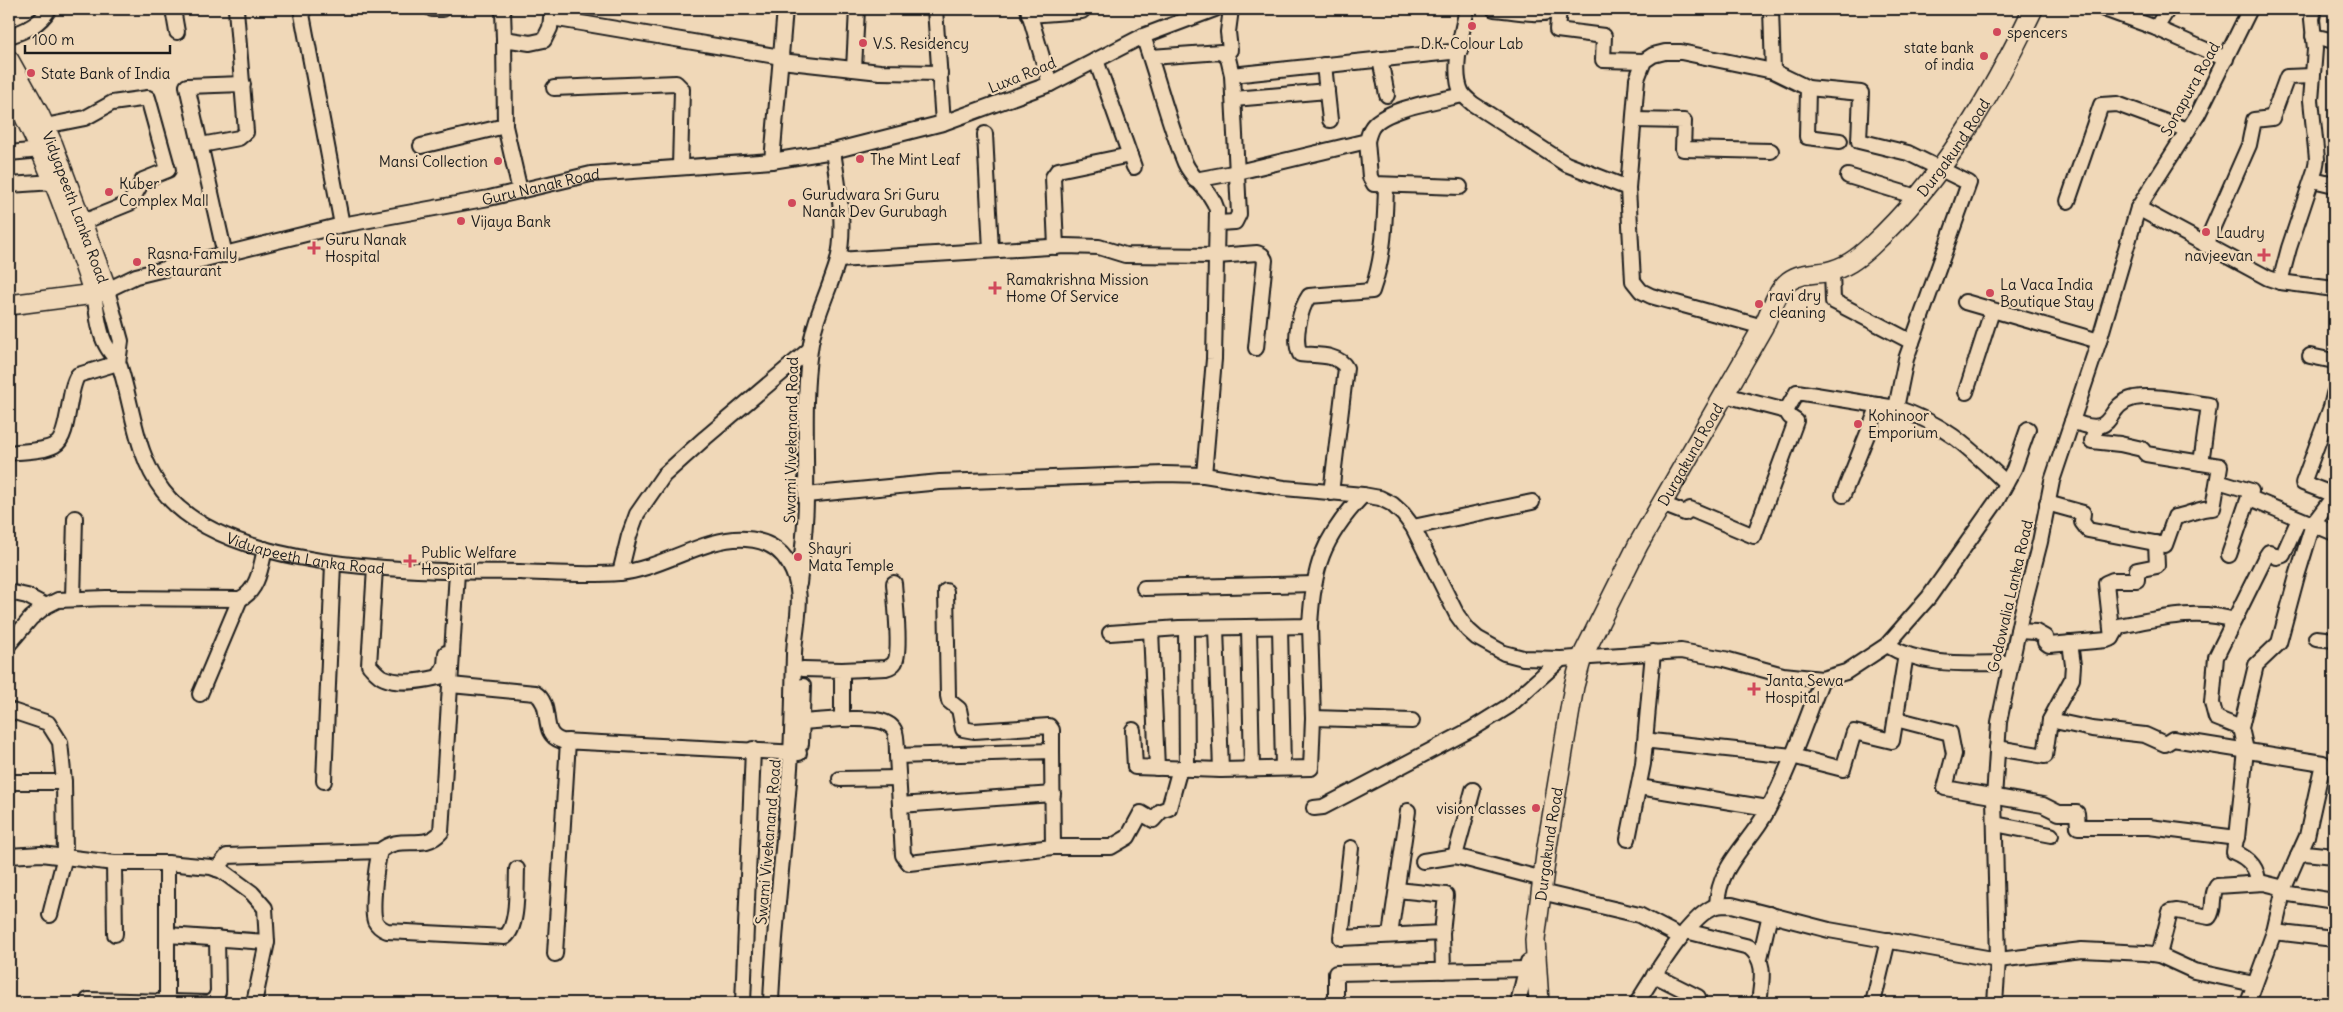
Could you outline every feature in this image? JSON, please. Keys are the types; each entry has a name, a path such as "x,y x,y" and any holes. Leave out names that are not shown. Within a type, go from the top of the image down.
{"main road":[{"name":"Durgakund Road","path":"1539,1003 1535,940 1574,686 1582,657 1638,545 1725,395 1780,292 1788,282 1799,275 1832,270 1855,261 1917,197 1940,170 1969,128 2008,61 2033,9"},
{"name":"Vidyapeeth Lanka Road","path":"9,60 45,126 83,222 99,286"},
{"name":"Vidyapeeth Lanka Road","path":"9,88 41,150 99,286"},
{"path":"9,293 99,286"},
{"path":"9,304 99,286"}],"street":[{"path":"9,36 25,31 37,24 49,9"},
{"path":"173,9 177,32"},
{"path":"201,145 244,135 247,128 236,9"},
{"path":"301,9 342,225"},
{"path":"432,9 443,9"},
{"path":"501,9 503,11 504,39 505,126 520,191"},
{"path":"772,161 785,9"},
{"path":"854,69 857,9"},
{"path":"935,9 944,123"},
{"path":"1177,22 1184,9"},
{"name":"Luxa Road","path":"834,151 944,123 1050,84 1144,36 1215,9"},
{"path":"1230,50 1228,32 1231,9"},
{"path":"1467,9 1460,51 1458,82 1463,95 1473,104 1549,155 1595,177 1628,188"},
{"path":"1494,9 1541,14 1558,9"},
{"path":"1558,9 1557,30 1604,36 1603,60 1644,61 1665,52 1681,52 1773,71 1808,88 1861,93 1859,141 1908,153 1969,183 1912,342 1901,378 1896,408"},
{"path":"1772,9 1773,71"},
{"path":"2104,9 2127,13 2226,59"},
{"path":"2156,28 2168,9"},
{"name":"Sonapura Road","path":"2138,208 2198,114 2250,9"},
{"path":"2280,282 2289,248 2313,180 2317,159 2311,100 2314,48 2312,18 2314,9"},
{"path":"1050,84 1028,12 1082,11"},
{"path":"504,39 538,43 547,36 552,13 781,59 897,74 940,73"},
{"path":"1144,36 1182,154 1195,180 1215,202 1218,223 1214,358 1204,475"},
{"path":"2313,36 2334,41"},
{"path":"1232,74 1460,51"},
{"path":"1151,57 1221,52 1228,58 1232,74 1240,208 1238,218 1231,223 1218,223"},
{"path":"1380,59 1388,95"},
{"path":"1056,246 1053,177 1058,170 1132,161 1096,60"},
{"path":"1644,61 1638,78 1628,188 1633,281 1641,291 1651,296 1763,327"},
{"path":"1324,65 1330,120"},
{"path":"2205,245 2249,145 2254,120 2272,118 2287,77 2312,76"},
{"path":"554,88 676,83 682,89 680,167"},
{"path":"225,255 187,86 243,84"},
{"path":"1808,88 1807,137 1840,141"},
{"path":"1234,99 1327,91"},
{"path":"1460,187 1386,186 1374,184 1371,182 1367,141 1374,124 1392,114 1463,95"},
{"path":"45,126 85,118 112,103 148,98 168,170 143,180 130,203 83,222"},
{"path":"2068,201 2101,104 2117,104 2188,130"},
{"path":"1634,120 1684,121 1683,149 1770,151"},
{"path":"421,146 505,126"},
{"path":"985,134 991,250"},
{"path":"1195,180 1238,172 1367,141"},
{"path":"9,153 41,150"},
{"name":"Guru Nanak Road","path":"99,286 342,225 444,207 591,174 772,161 834,151"},
{"name":"Swami Vivekanand Road","path":"799,585 805,527 805,440 810,349 816,321 838,260 842,226 834,151"},
{"path":"1848,176 1917,197"},
{"path":"2313,180 2334,185"},
{"path":"9,185 54,182"},
{"path":"1331,493 1346,368 1343,361 1335,358 1300,354 1296,346 1304,304 1310,296 1372,292 1378,274 1385,230 1386,186"},
{"path":"2138,208 2258,274 2280,282 2334,289"},
{"name":"Godowalia Lanka Road","path":"1995,1003 1998,960 1994,798 1999,722 2052,481 2099,341 2138,208"},
{"path":"838,260 1056,246 1099,247 1125,255 1217,256 1256,253 1262,255 1265,260 1256,348"},
{"path":"1832,270 1833,301 1912,342"},
{"name":"Vidyapeeth Lanka Road","path":"99,286 121,341 118,363 144,456 164,493 181,511 202,524 232,538 265,550 333,564 374,568 620,573 655,565 718,541 744,539 764,542 781,552 790,564 799,585 800,600"},
{"path":"1965,302 2099,341"},
{"path":"1966,392 1992,311"},
{"path":"620,573 629,536 637,514 664,475 704,438 810,349"},
{"path":"2310,356 2334,361"},
{"path":"9,452 44,448 58,444 62,437 70,391 78,375 118,363"},
{"path":"1786,411 1797,392 1896,408 1923,417 1942,428 1969,448 2006,483"},
{"path":"2258,883 2258,875 2249,860 2234,852 2241,816 2246,750 2242,728 2256,665 2279,643 2296,576 2313,524 2334,495 2303,483 2332,407 2334,394"},
{"path":"1662,504 1685,513 1690,509 1754,536 1796,421 1786,411 1725,395"},
{"path":"2048,503 2083,513 2082,522 2088,530 2165,545 2175,517 2189,515 2202,508 2212,508 2220,466 2201,464 2146,454 2142,449 2120,444 2092,441 2096,428 2125,403 2136,398 2208,405 2201,464"},
{"path":"1843,495 1879,405"},
{"path":"2072,421 2096,428"},
{"path":"806,495 940,482 1164,474 1204,475 1284,488 1380,498 1392,504 1413,527 1457,614 1468,630 1504,653 1523,658 1561,659 1653,652 1702,654 1783,675 1822,679 1846,672 1887,645 1929,597 1971,540 2014,470 2028,429"},
{"path":"2218,481 2251,490 2250,498 2229,555"},
{"path":"1133,730 1136,767 1220,770 1311,768 1313,718 1310,626 1314,584 1323,550 1331,534 1343,516 1363,495"},
{"path":"2250,498 2334,533"},
{"path":"1413,527 1532,502"},
{"path":"73,598 75,518"},
{"path":"2242,728 2216,718 2212,703 2216,657 2264,558 2269,552 2277,557 2283,555 2299,520"},
{"path":"2112,638 2106,583 2113,580 2137,580 2137,570 2157,566 2156,543"},
{"path":"9,644 31,618 46,606 58,600 73,598 240,599 252,590 265,550"},
{"path":"324,781 333,564"},
{"path":"374,568 369,665 383,678 400,681 422,681 439,678 445,665 454,571"},
{"path":"217,869 227,856 380,851 396,842 428,842 435,839 441,832 451,685 454,571"},
{"path":"803,669 842,670 886,668 891,666 895,662 898,645 894,583"},
{"path":"1144,588 1314,584"},
{"path":"9,592 26,596 46,606"},
{"path":"946,592 948,696 949,701 959,709 963,729 974,731 1048,726 1052,730 1053,847"},
{"path":"200,694 240,599"},
{"name":"Swami Vivekanand Road","path":"771,1003 796,753 802,722 803,669 802,640 799,623 800,600"},
{"path":"2018,631 2042,633 2045,637 2045,642 2050,645 2100,641 2112,638 2119,626 2176,615 2219,615 2234,620"},
{"name":"Swami Vivekanand Road","path":"781,1003 782,960 796,753 794,641 799,623"},
{"path":"1110,633 1186,628 1310,626"},
{"path":"1249,627 1252,769"},
{"path":"1280,627 1284,768"},
{"path":"802,722 879,721 891,726 895,732 904,855 909,863 1053,847 1111,847 1128,837 1141,813 1153,820 1161,811 1170,808 1184,768 1186,628"},
{"path":"1216,628 1220,770"},
{"path":"1151,630 1156,768"},
{"path":"2316,638 2334,640"},
{"path":"1997,748 2045,756 2050,720 2072,679 2073,665 2070,643"},
{"path":"1887,645 1906,654 1939,663 2011,663"},
{"path":"1628,839 1643,764 1653,652"},
{"path":"1652,741 1792,756 1844,770 1854,732 1892,740 1906,654"},
{"path":"1314,808 1323,807 1472,728 1526,693 1561,659"},
{"path":"842,670 842,720"},
{"path":"1717,906 1720,883 1728,865 1768,808 1792,756 1822,679"},
{"path":"451,685 535,694 541,697 546,705 547,728 551,735 556,739 568,742 753,749 796,753"},
{"path":"9,710 48,722 55,731 63,756 65,856 50,915"},
{"path":"1313,718 1412,721"},
{"path":"1896,719 1950,733 1954,754 1945,788 2043,805 2059,813 2077,813 2078,827 2149,828 2236,838"},
{"path":"2050,720 2145,735 2165,744 2173,739 2323,763 2307,836 2283,891 2274,932 2248,1003"},
{"path":"555,954 568,742"},
{"path":"743,1003 753,749"},
{"path":"897,756 1052,751"},
{"path":"840,779 898,778"},
{"path":"9,782 64,782"},
{"path":"1639,787 1768,808"},
{"path":"1455,856 1473,790"},
{"path":"900,805 1053,794"},
{"path":"1390,935 1408,811"},
{"path":"1995,824 2051,836"},
{"path":"1351,848 1341,938 1442,933"},
{"path":"380,851 376,874 375,920 379,927 387,931 505,937 511,933 514,924 517,868"},
{"path":"2298,856 2305,853 2334,856"},
{"path":"9,856 21,854 65,856 114,864 168,863 217,869 235,879 261,901 266,917 267,942 254,1003"},
{"path":"1423,861 1455,856 1639,916 1684,934 1749,947 1760,958"},
{"path":"167,1001 168,863"},
{"path":"114,864 115,934"},
{"path":"2159,955 2170,912 2209,917 2212,914 2215,889 2218,886 2258,883 2283,891 2334,901"},
{"path":"1397,890 1446,895 1442,933 1443,971"},
{"path":"1637,1003 1654,975 1684,934 1704,912 1717,906 1732,905 1829,930 1998,960 2089,950 2159,955 2194,971 2254,984"},
{"path":"1759,1003 1762,972 1760,958 1770,914"},
{"path":"2274,932 2334,938"},
{"path":"168,935 267,942"},
{"path":"88,1000 202,1003 215,1000 218,992 217,938"},
{"path":"1518,1003 1535,940"},
{"path":"1873,1003 1888,940"},
{"path":"1336,1003 1336,973 1526,969"},
{"path":"1654,975 1698,997"}],"place":[{"name":"D.K. Colour Lab","path":"1472,26"},
{"name":"spencers","path":"1997,32"},
{"name":"V.S. Residency","path":"863,43"},
{"name":"state bank of india","path":"1984,56"},
{"name":"State Bank of India","path":"31,73"},
{"name":"The Mint Leaf","path":"860,159"},
{"name":"Mansi Collection","path":"498,161"},
{"name":"Kuber Complex Mall","path":"109,192"},
{"name":"Gurudwara Sri Guru Nanak Dev Gurubagh","path":"792,203"},
{"name":"Vijaya Bank","path":"461,221"},
{"name":"Laudry","path":"2206,232"},
{"name":"Guru Nanak Hospital","path":"314,248"},
{"name":"navjeevan","path":"2264,255"},
{"name":"Rasna Family Restaurant","path":"137,262"},
{"name":"Ramakrishna Mission Home Of Service","path":"995,288"},
{"name":"La Vaca India Boutique Stay","path":"1990,293"},
{"name":"ravi dry cleaning","path":"1759,304"},
{"name":"Kohinoor Emporium","path":"1858,424"},
{"name":"Shayri Mata Temple","path":"798,557"},
{"name":"Public Welfare Hospital","path":"410,561"},
{"name":"Janta Sewa Hospital","path":"1754,689"},
{"name":"vision classes","path":"1536,808"}]}
